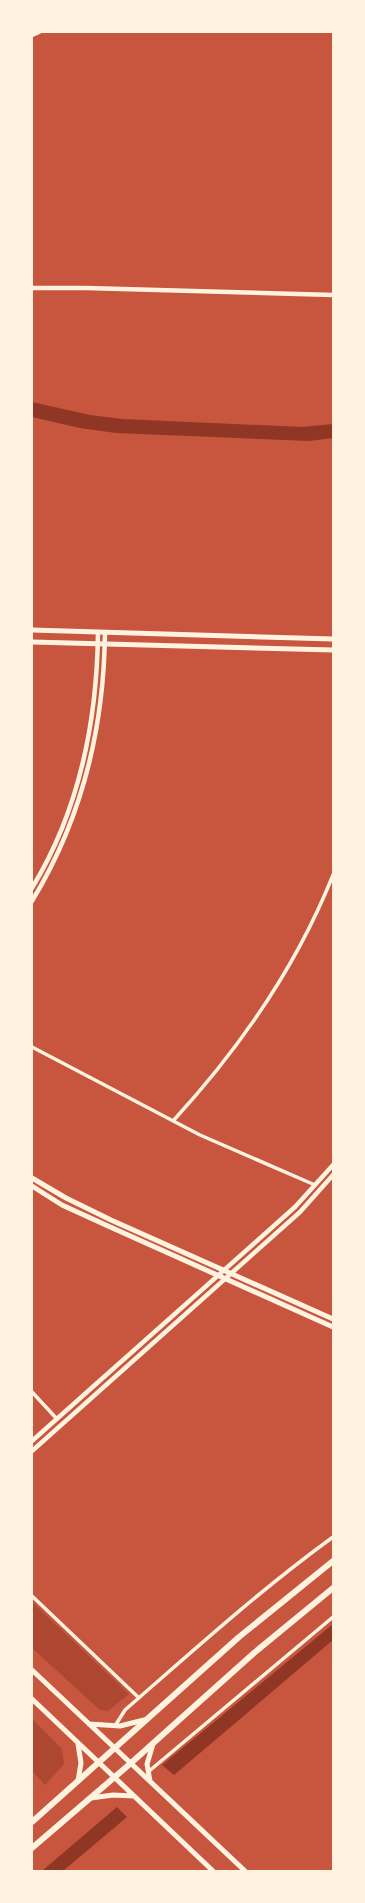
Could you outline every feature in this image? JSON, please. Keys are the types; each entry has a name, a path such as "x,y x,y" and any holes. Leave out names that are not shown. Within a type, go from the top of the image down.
{"main road":[{"path":"32,630 333,639"},
{"path":"32,642 333,650"},
{"path":"32,1178 66,1198 224,1271 333,1319"},
{"path":"32,1186 69,1208 218,1276 333,1326"},
{"path":"32,1822 266,1613 333,1561"},
{"path":"32,1848 114,1778 254,1653 333,1588"},
{"path":"32,1670 246,1871"},
{"path":"32,1700 213,1871"},
{"path":"89,1724 115,1726 147,1719"},
{"path":"150,1782 148,1758 154,1742"},
{"path":"78,1743 81,1763 78,1781"},
{"path":"90,1798 113,1795 134,1796"}],"street":[{"path":"32,35 39,32"},
{"path":"32,288 86,288 333,295"},
{"path":"32,888 63,827 78,782 93,713 98,632"},
{"path":"32,901 61,848 84,784 100,714 105,632"},
{"path":"173,1121 235,1048 274,993 314,922 333,875"},
{"path":"32,1047 173,1121 256,1160 315,1185"},
{"path":"32,1441 295,1207 333,1165"},
{"path":"32,1451 300,1212 333,1175"},
{"path":"32,1392 57,1420"},
{"path":"115,1726 126,1710 139,1698 263,1590 333,1537"},
{"path":"32,1596 139,1698"},
{"path":"148,1772 333,1617"}],"shaded area":[{"path":"32,402 90,415 122,419 302,427 333,424 333,438 309,441 116,433 80,428 32,417"},
{"path":"32,1602 129,1694 108,1711 100,1710 32,1648"},
{"path":"333,1624 333,1640 174,1775 162,1765"},
{"path":"32,1719 62,1749 64,1764 45,1785 32,1771"},
{"path":"117,1807 127,1817 63,1871 42,1871"}]}
